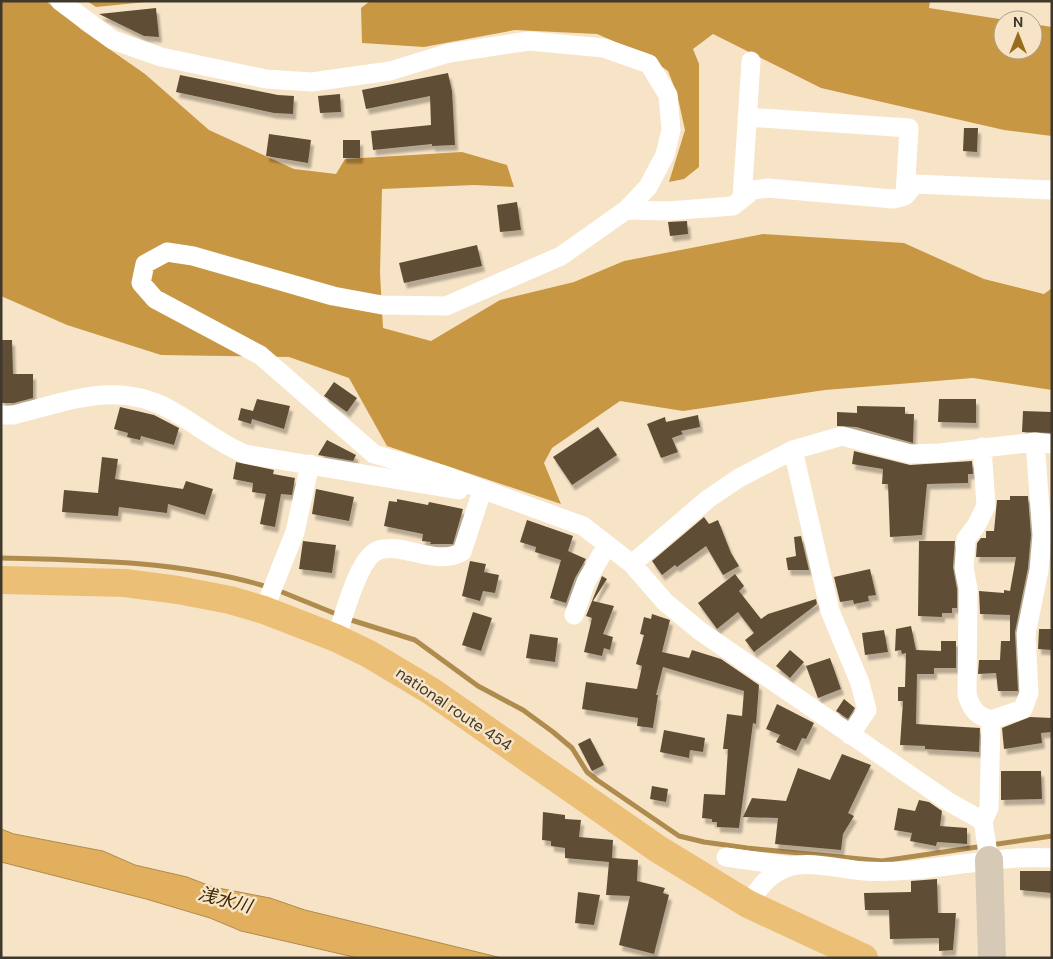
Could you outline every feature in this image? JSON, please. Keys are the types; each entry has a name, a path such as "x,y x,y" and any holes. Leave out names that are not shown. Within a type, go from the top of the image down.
{"highway":[{"name":"national route 454","path":"1,580 125,583 178,590 230,600 264,610 336,638 369,654 432,691 658,849 748,904 864,958"}],"street":[{"path":"60,1 113,40 161,57 266,79 312,82 390,71 449,53 529,42 604,48 649,64 668,95 672,130 665,155 648,187 626,210 561,256 446,306 382,305 333,296 193,256 167,252 145,264 141,283 155,299 260,355 374,454 583,526 632,564 664,602 700,631 949,802 983,821"},
{"path":"742,199 751,61"},
{"path":"747,117 910,128 905,196"},
{"path":"626,210 668,211 733,206 753,190 768,188 893,199 905,196 915,184 1052,190"},
{"path":"1,414 13,415 84,396 109,394 140,397 168,408 233,449 245,454 487,493"},
{"path":"632,564 708,499 739,478 793,450 842,436 910,454 940,453 982,447 1044,443 1042,535 1039,570 1026,634 1029,693 1023,709 991,720 978,715 971,708 967,696 968,588 964,568 966,539 976,526 986,506 982,447"},
{"path":"793,450 830,612 860,683 867,710 850,735"},
{"path":"264,610 295,532 310,464"},
{"path":"336,638 363,562 378,550 395,548 433,557 453,557 462,552 487,493"},
{"path":"574,615 586,582 607,545"},
{"path":"991,720 989,808 983,821 989,860 992,958"},
{"path":"726,857 790,866 891,870 989,860 1052,858"},
{"path":"748,904 766,879 790,866"}],"shaded area":[{"path":"1,1 46,1 82,30 145,74 209,130 294,169 336,174 345,159 462,152 507,165 514,187 474,185 382,189 380,273 383,328 431,341 500,300 574,282 624,261 763,234 904,243 984,279 1044,294 1052,288 1052,390 973,378 825,390 683,411 620,401 552,448 544,463 561,504 387,446 349,378 289,357 161,355 67,325 1,296"},
{"path":"87,1 156,1 96,7"},
{"path":"370,1 930,1 929,8 993,18 993,60 1043,60 1043,26 1052,27 1052,136 1004,130 821,88 713,34 693,49 699,64 699,167 684,179 669,182 685,130 677,94 668,71 643,54 597,34 515,30 424,47 362,43 361,8"}],"water":[{"name":"浅水川","path":"1,829 14,834 103,851 135,865 187,877 213,887 270,898 305,910 502,958 358,958 241,931 210,918 146,899 1,862"}],"building":[{"path":"156,8 159,37 144,36 99,14"},
{"path":"448,73 452,91 455,145 432,146 432,144 373,150 371,131 431,125 430,96 366,109 362,90"},
{"path":"180,75 278,95 294,96 293,114 274,113 176,92"},
{"path":"340,94 341,112 320,113 318,96"},
{"path":"964,128 978,128 977,152 963,151"},
{"path":"269,134 311,140 308,163 266,156"},
{"path":"343,140 360,140 360,158 343,158"},
{"path":"517,202 521,230 500,232 497,205"},
{"path":"687,221 688,234 670,236 668,222"},
{"path":"477,245 482,266 404,283 399,263"},
{"path":"1,340 12,340 13,374 33,374 33,398 14,403 1,403"},
{"path":"334,382 357,398 347,412 324,396"},
{"path":"257,399 290,406 284,429 252,419 251,424 238,420 241,408 253,411"},
{"path":"939,399 976,399 976,423 938,422"},
{"path":"857,406 905,407 905,414 914,414 913,443 856,427 837,426 837,412 857,413"},
{"path":"120,407 154,415 179,428 174,445 141,436 140,440 127,437 128,433 114,429"},
{"path":"1023,411 1052,412 1052,433 1022,432"},
{"path":"698,415 700,427 681,431 683,434 672,438 678,452 661,458 647,424 665,417 666,422"},
{"path":"598,427 617,455 572,485 553,457"},
{"path":"327,440 356,455 353,461 318,455"},
{"path":"854,451 910,465 972,461 973,474 968,474 968,483 927,484 922,535 890,537 888,484 882,484 883,469 852,464"},
{"path":"102,457 118,459 115,479 183,489 186,481 213,489 205,515 168,504 167,513 119,507 118,516 62,512 64,490 98,493"},
{"path":"236,462 274,470 273,474 295,478 292,495 281,494 275,527 260,524 266,494 252,492 253,483 233,479"},
{"path":"316,489 354,497 349,521 312,514"},
{"path":"1010,496 1028,496 1031,535 1028,568 1015,632 1018,691 998,691 996,673 978,674 979,660 1000,660 1001,641 1010,641 1010,615 980,614 979,591 1004,593 1004,590 1010,591 1016,557 976,557 977,543 981,538 986,538 986,531 994,531 997,500 1010,500"},
{"path":"397,499 428,505 429,502 463,509 453,544 430,544 431,542 422,541 423,534 384,526 389,501 397,502"},
{"path":"704,517 709,524 718,520 731,553 739,566 723,575 706,546 677,567 675,565 662,575 652,561"},
{"path":"527,520 573,536 568,551 586,559 575,578 566,603 550,598 561,560 535,552 536,547 520,542"},
{"path":"801,536 809,570 788,570 786,558 796,556 794,537"},
{"path":"303,541 336,545 332,573 299,569"},
{"path":"919,541 955,541 953,567 957,589 957,608 952,608 952,613 942,613 942,617 918,616"},
{"path":"470,561 486,564 484,572 499,575 495,593 483,591 480,601 462,596"},
{"path":"870,569 876,595 868,596 869,601 854,604 853,600 840,602 834,577"},
{"path":"735,574 744,586 739,591 761,619 768,614 816,599 817,604 754,652 745,640 754,633 738,612 717,629 698,603"},
{"path":"602,576 607,579 593,601 614,606 603,634 613,637 610,650 604,648 602,656 584,652 592,618 586,616"},
{"path":"473,612 492,618 481,651 462,645"},
{"path":"652,614 670,620 662,652 689,658 692,650 721,659 759,685 756,724 753,723 739,828 717,827 717,822 712,822 712,819 702,818 704,794 725,795 728,749 723,749 727,714 742,716 744,691 663,667 656,695 658,695 653,728 637,726 638,718 582,709 586,682 637,689 642,666 636,664 644,635 640,634 644,617 651,619"},
{"path":"911,626 916,650 941,651 941,641 956,641 956,668 934,668 934,674 917,674 916,724 980,728 979,752 925,749 925,746 900,745 903,701 898,701 898,687 905,687 906,653 902,654 901,650 895,651 896,629"},
{"path":"1039,629 1052,629 1052,650 1038,649"},
{"path":"884,630 888,652 865,655 862,633"},
{"path":"530,634 558,638 555,662 526,658"},
{"path":"790,650 804,662 790,678 776,666"},
{"path":"830,658 841,689 818,698 806,666"},
{"path":"844,699 855,708 848,719 836,711"},
{"path":"777,704 814,723 806,739 802,738 796,751 776,742 780,735 766,729"},
{"path":"1030,717 1052,718 1052,732 1041,733 1042,743 1004,749 1002,728"},
{"path":"664,730 705,738 703,752 690,750 689,758 660,752"},
{"path":"590,738 604,765 592,771 578,744"},
{"path":"842,754 871,765 848,813 854,816 843,834 841,850 775,844 778,818 743,817 752,798 786,801 798,768 830,780"},
{"path":"1001,771 1041,771 1042,799 1001,800"},
{"path":"652,786 668,789 666,802 650,799"},
{"path":"919,800 929,802 942,811 940,826 967,828 967,844 937,842 936,846 910,841 912,833 894,830 898,808 915,811"},
{"path":"543,812 565,815 565,819 581,820 579,837 613,840 612,858 638,860 637,881 665,888 663,893 669,895 654,954 619,945 630,896 606,895 609,862 565,858 565,848 551,846 551,841 542,840"},
{"path":"1020,871 1051,871 1051,893 1020,890"},
{"path":"937,879 938,913 956,913 953,950 939,951 939,938 890,939 889,910 865,910 864,893 911,892 911,881"},
{"path":"578,892 600,895 594,925 575,923"}],"waterway":[{"path":"1,558 102,561 170,567 236,578 268,587"},
{"path":"277,590 351,620 415,640 478,686 523,710 553,732 572,748 587,772 679,836 704,842 747,848 882,861 1052,836"}]}
